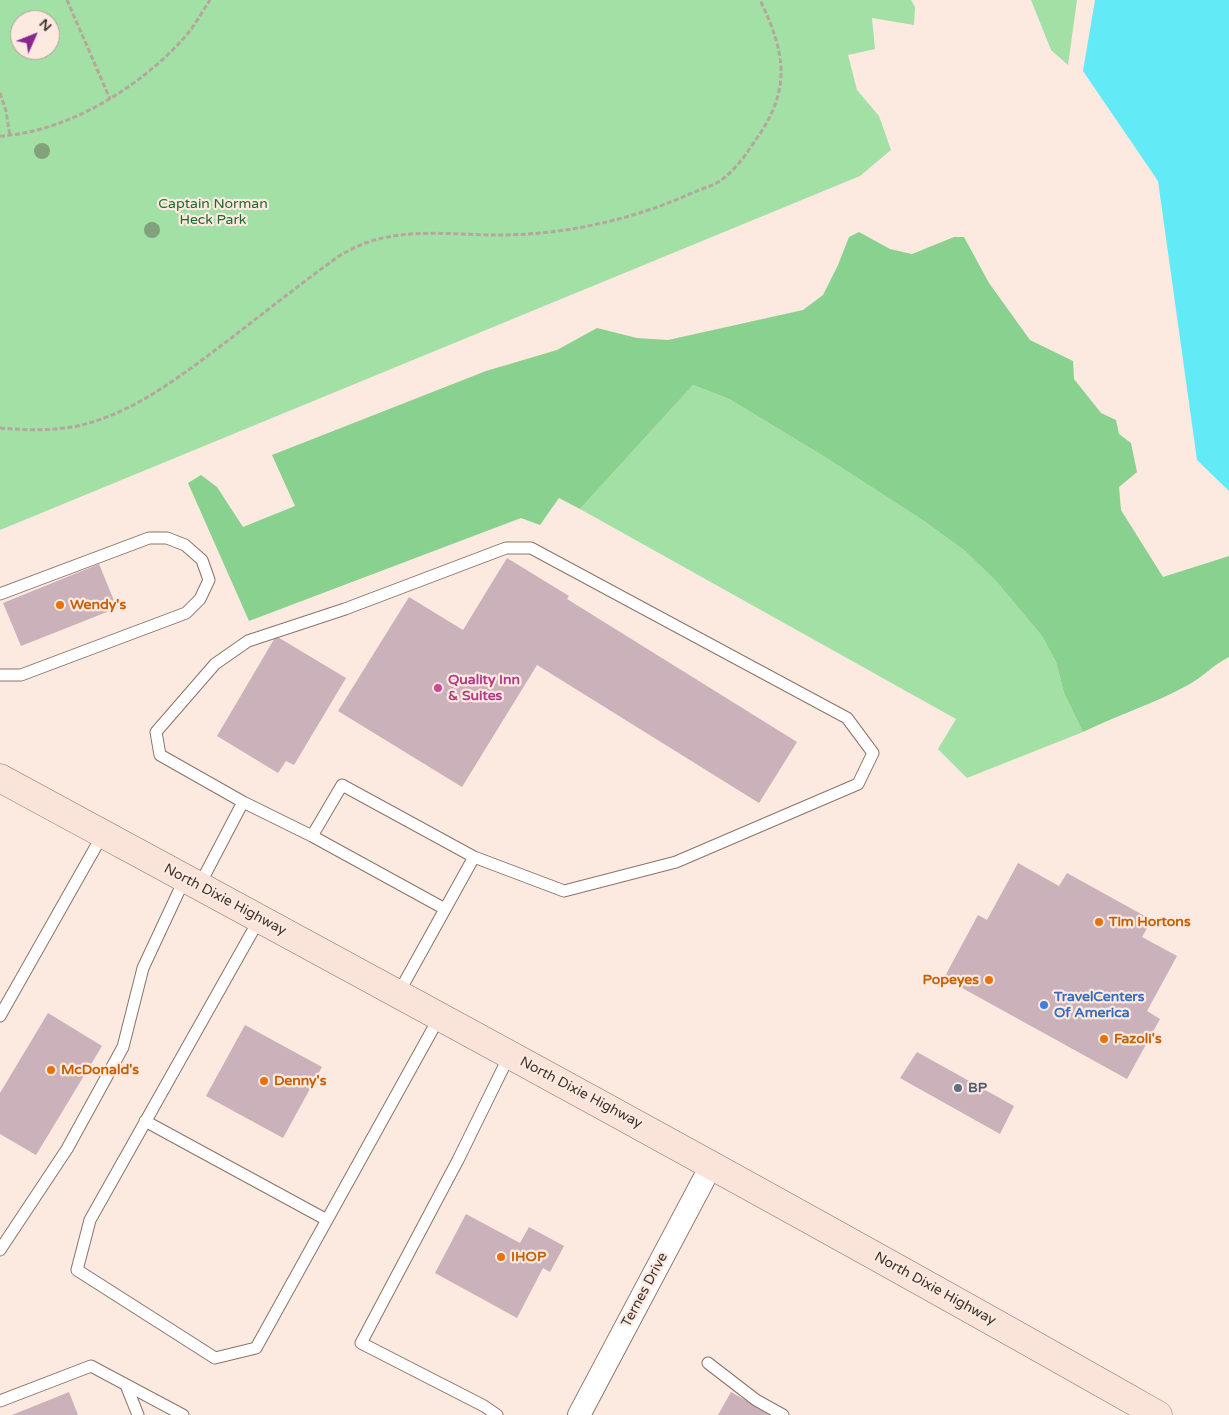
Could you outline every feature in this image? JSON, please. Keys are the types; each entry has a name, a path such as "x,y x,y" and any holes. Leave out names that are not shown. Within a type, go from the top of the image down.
{"main road":[{"name":"North Dixie Highway","path":"0,778 712,1164 1158,1415"}],"street":[{"name":"Ternes Drive","path":"579,1415 712,1164"}],"lane":[{"path":"0,594 148,538 166,538 185,545 202,560 209,580 200,599 186,613 21,675 0,675"},
{"path":"312,836 342,785 474,857 564,891 676,862 858,784 873,753 847,718 531,548 506,548 345,609 248,641 215,664 156,732 160,755 242,802 312,836 444,909"},
{"path":"0,1250 67,1149 124,1048 143,968 192,882 242,802"},
{"path":"0,1016 103,834"},
{"path":"398,994 474,857"},
{"path":"260,918 90,1220 77,1270 215,1358 256,1348 440,1016"},
{"path":"497,1415 484,1406 361,1344 458,1160 510,1054"},
{"path":"145,1121 327,1220"},
{"path":"708,1363 756,1400 783,1415"},
{"path":"0,1401 91,1366 183,1415"},
{"path":"126,1385 138,1415"}],"path":[{"path":"67,0 110,99"},
{"path":"0,136 10,136 38,130 75,116 110,99 158,64 185,37 210,0"},
{"path":"0,428 37,430 73,427 112,415 152,395 355,246 388,237 428,234 541,234 604,222 662,206 720,181 744,158 765,127 777,100 782,74 779,47 760,0"},
{"path":"0,93 6,111 10,136"}],"green space":[{"name":"Captain Norman Heck Park","path":"0,0 911,0 915,7 914,25 872,18 875,49 848,55 857,90 879,116 891,150 860,176 0,530"},
{"path":"1031,0 1077,0 1068,65 1051,50"},
{"path":"859,232 890,249 912,254 954,237 964,237 989,283 1030,340 1073,361 1074,379 1101,413 1116,420 1119,434 1131,443 1137,472 1119,487 1121,510 1163,577 1229,556 1229,657 1175,692 1083,732 1064,693 1056,662 1042,636 996,581 965,551 924,521 825,457 729,399 693,385 580,509 559,498 540,525 521,518 249,621 188,483 201,475 217,487 243,527 295,506 272,455 486,371 557,350 597,328 637,338 668,340 803,310 823,295 849,237"},
{"path":"693,385 729,399 825,457 924,521 965,551 996,581 1042,636 1056,662 1064,693 1083,732 967,778 938,749 956,719 580,509"}],"water":[{"path":"1095,0 1229,0 1229,491 1197,460 1158,181 1083,71"}],"building":[{"name":"Quality Inn & Suites","path":"507,558 569,596 567,599 797,742 759,803 537,665 462,787 338,711 409,597 463,630"},
{"name":"Wendy's","path":"99,564 117,608 21,646 3,603"},
{"path":"276,636 346,678 294,765 286,761 278,773 217,736"},
{"path":"1018,863 1059,886 1067,873 1152,920 1142,937 1177,956 1147,1011 1160,1019 1127,1079 944,978 978,915 987,920"},
{"name":"McDonald's","path":"48,1013 102,1046 36,1155 0,1134 0,1093"},
{"name":"Denny's","path":"245,1025 322,1067 283,1138 206,1096"},
{"path":"917,1052 1014,1106 1000,1134 900,1078"},
{"name":"IHOP","path":"466,1214 520,1243 529,1227 564,1246 550,1272 543,1268 517,1318 435,1273"},
{"path":"69,1392 78,1415 12,1415"},
{"path":"731,1392 771,1415 718,1415"}],"place":[{"name":"Wendy's","path":"60,605"},
{"name":"Quality Inn & Suites","path":"438,688"},
{"name":"Tim Hortons","path":"1099,922"},
{"name":"Popeyes","path":"989,980"},
{"name":"TravelCenters Of America","path":"1044,1005"},
{"name":"Fazoli's","path":"1104,1039"},
{"name":"McDonald's","path":"51,1070"},
{"name":"Denny's","path":"264,1081"},
{"name":"BP","path":"958,1088"},
{"name":"IHOP","path":"501,1257"}]}
